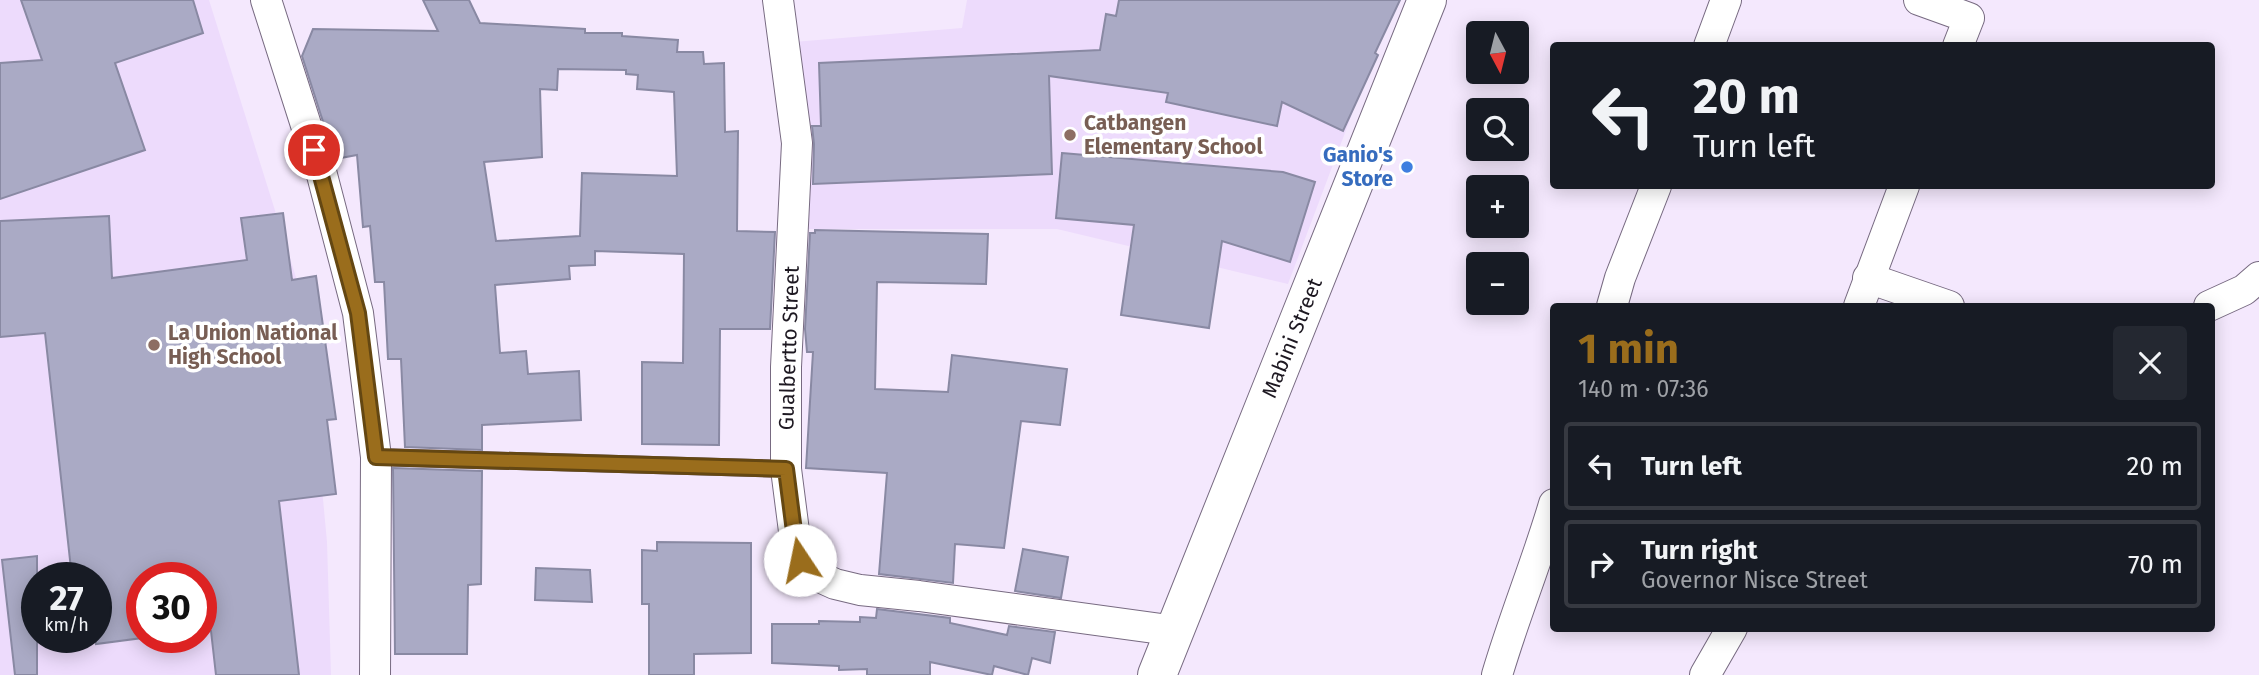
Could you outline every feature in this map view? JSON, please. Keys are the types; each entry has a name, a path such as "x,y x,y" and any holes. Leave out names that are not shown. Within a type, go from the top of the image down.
{"main road":[{"name":"Mabini Street","path":"1157,675 1427,0"}],"street":[{"path":"266,0 322,174 358,313 376,457 375,675"},
{"name":"Gualbertto Street","path":"778,0 797,143 786,367 786,469 800,560 813,574 835,584 860,590 1176,631"},
{"path":"1710,42 1726,0"},
{"path":"1919,0 1973,9 1960,42"},
{"path":"1613,303 1655,189"},
{"path":"1860,303 1903,189"},
{"path":"2215,303 2244,290 2259,277"},
{"path":"1868,278 1940,303"},
{"path":"1497,675 1510,630 1546,562 1550,533"},
{"path":"1705,675 1730,632"}],"lane":[{"path":"376,457 786,469"}],"shaded area":[{"name":"La Union National High School","path":"0,0 209,0 305,306 327,542 331,675 0,675"},
{"name":"Catbangen Elementary School","path":"967,0 1395,0 1288,284 1057,229 796,229 794,42 962,28"}],"building":[{"path":"21,0 193,0 203,33 115,63 145,150 0,199 0,63 42,60"},
{"path":"423,0 469,0 480,23 585,29 585,33 622,33 622,36 678,40 677,52 703,52 704,64 724,63 725,132 738,131 737,231 775,232 770,329 720,329 719,445 642,444 642,362 683,363 684,254 595,251 595,265 569,266 570,279 495,285 500,353 526,351 528,374 579,371 581,420 482,425 482,450 405,447 401,359 388,359 384,282 375,282 370,226 363,227 357,155 335,159 302,56 313,29 438,31","holes":["558,69 626,70 626,74 638,75 637,89 674,92 677,176 582,173 580,236 496,241 484,162 542,157 540,89 557,90"]},
{"path":"1119,0 1400,0 1343,131 1282,102 1277,126 1166,102 1168,93 1049,76 1052,174 813,184 812,126 821,126 819,63 1100,50 1106,14 1116,16"},
{"path":"1062,153 1283,172 1315,182 1290,262 1222,241 1209,328 1121,315 1134,225 1056,218"},
{"path":"283,213 292,280 316,276 336,419 327,420 336,494 279,501 299,675 216,675 214,653 217,653 217,562 126,562 126,640 112,642 112,562 70,562 45,333 0,337 0,221 109,216 112,278 247,260 241,218"},
{"path":"815,230 988,234 986,284 877,282 875,389 948,392 952,355 1067,369 1060,425 1021,421 1004,548 955,544 953,583 879,574 887,473 806,468 813,352 807,352 805,329 810,233 815,233"},
{"path":"393,468 482,471 481,584 468,585 467,654 395,654"},
{"path":"657,542 751,543 751,653 694,654 694,675 649,675 649,604 642,604 642,550 657,551"},
{"path":"1023,549 1068,557 1061,598 1015,591"},
{"path":"37,556 37,562 21,562 21,653 37,653 37,675 15,675 2,560"},
{"path":"536,568 590,570 592,602 535,600"},
{"path":"877,609 950,618 950,623 1007,635 1009,626 1055,632 1050,663 1032,658 1028,675 994,666 992,675 930,662 930,675 867,675 867,669 839,670 839,666 772,663 772,624 860,622 860,617 876,618"}],"place":[{"name":"Catbangen Elementary School","path":"1070,135"},
{"name":"Ganio's Store","path":"1407,167"},
{"name":"La Union National High School","path":"154,345"}],"route":[{"path":"314,150 358,313 376,457 786,469 800,560"}]}
